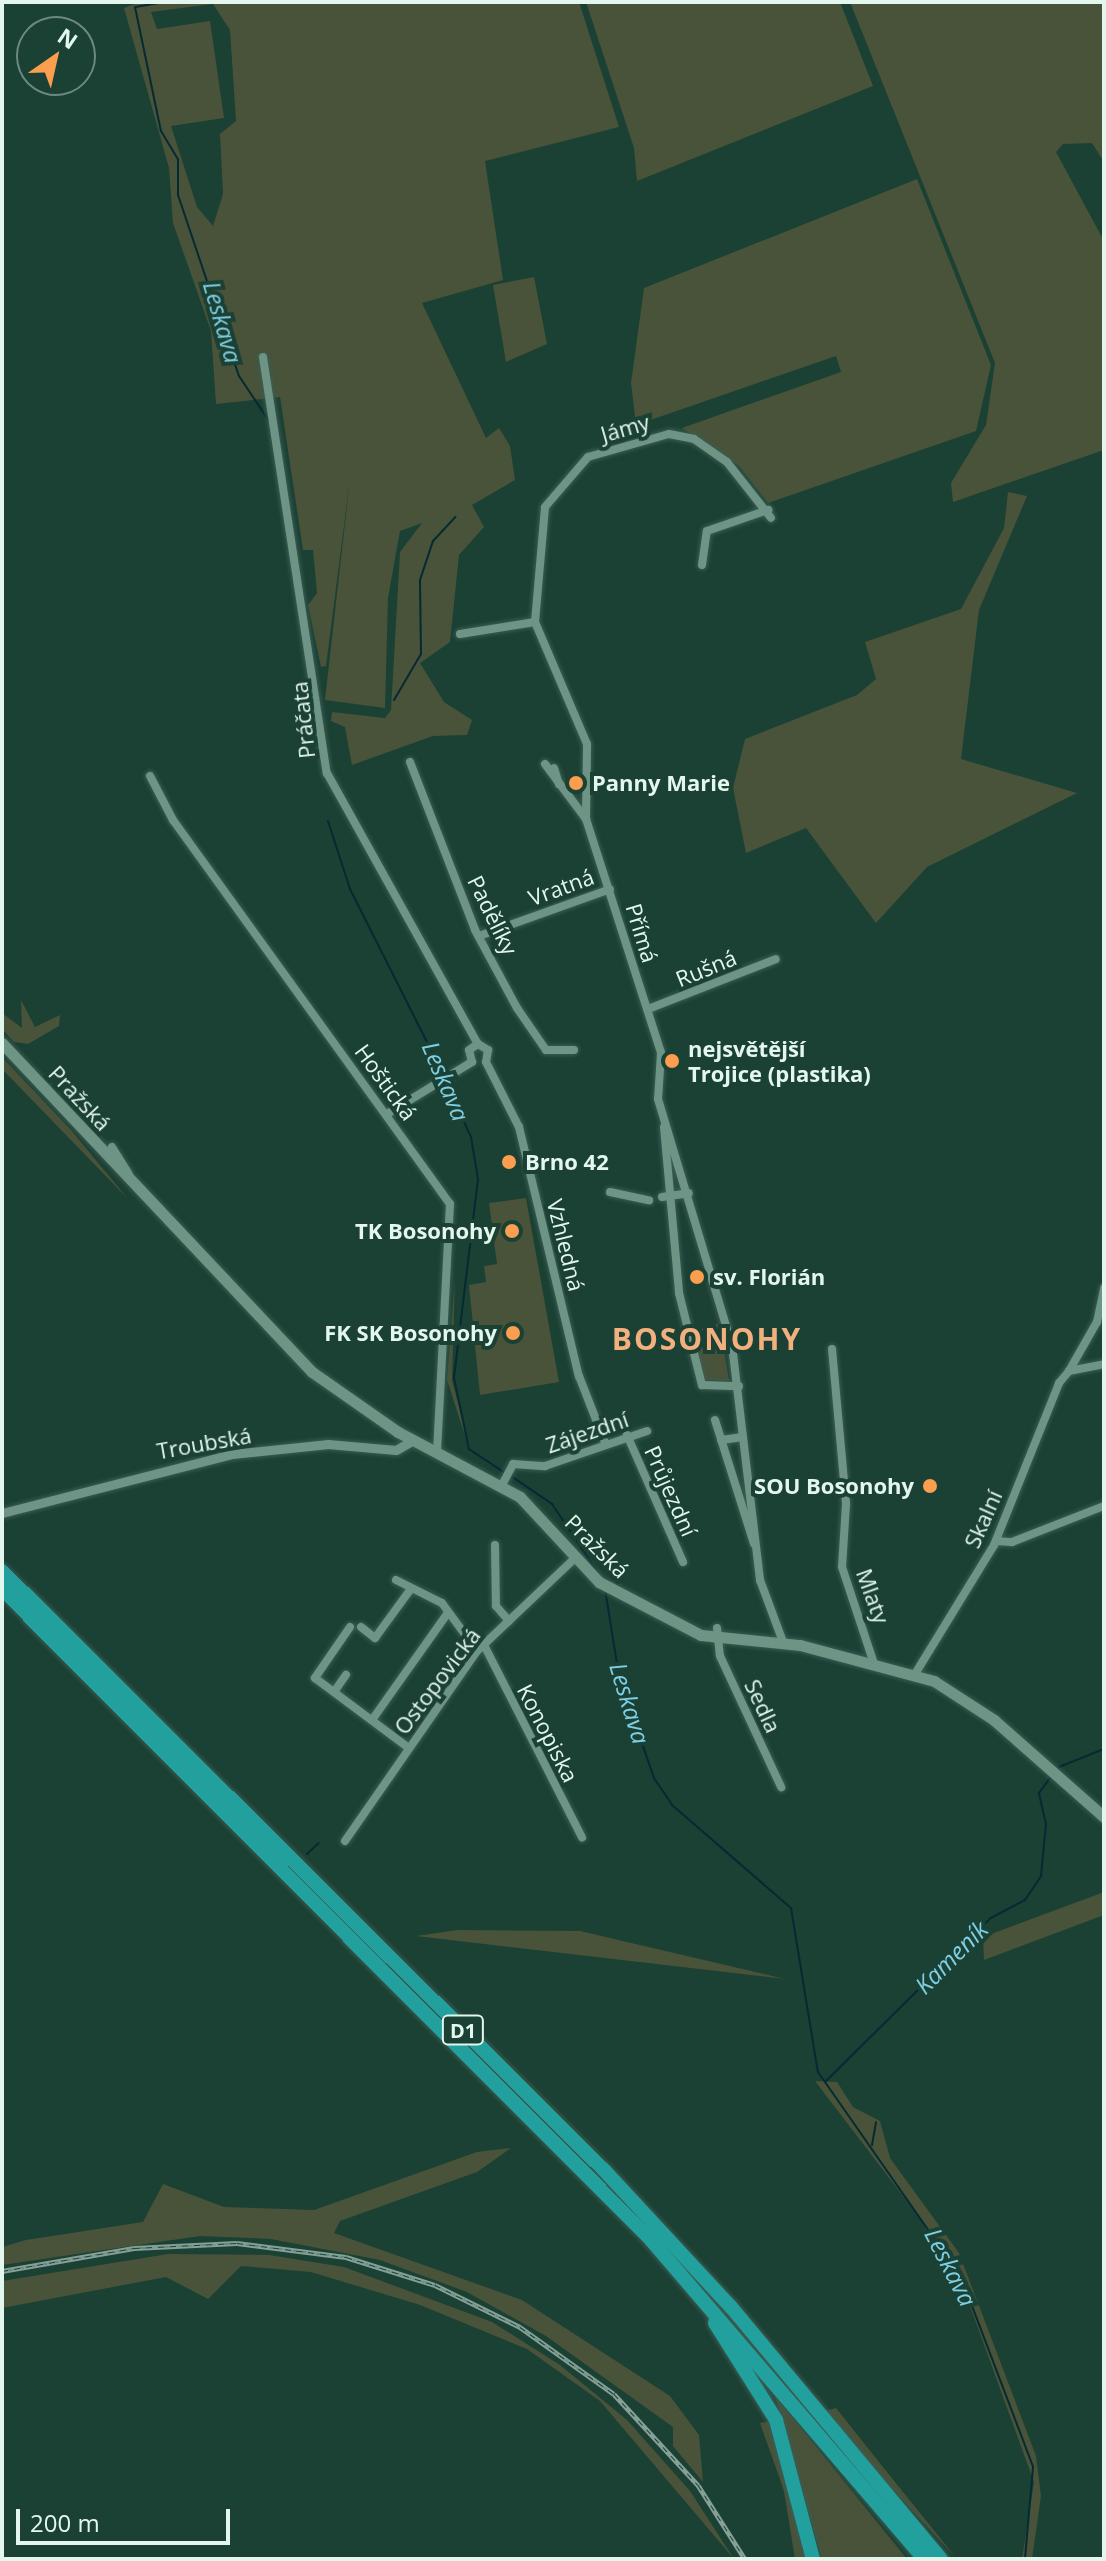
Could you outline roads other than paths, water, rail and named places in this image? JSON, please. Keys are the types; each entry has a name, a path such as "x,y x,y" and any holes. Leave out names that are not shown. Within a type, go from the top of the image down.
{"highway":[{"name":"D1","path":"2,1571 603,2169 903,2508 941,2559"},
{"name":"D1","path":"2,1589 651,2240 924,2559"},
{"path":"651,2240 722,2332 776,2420 813,2559"},
{"path":"903,2508 950,2559"}],"main road":[{"name":"Pražská","path":"2,1043 312,1372 413,1440 504,1482 575,1558 617,1595 718,1634 783,1642 915,1674 979,1708 1104,1817"}],"street":[{"name":"Práčata","path":"263,357 327,773 478,1044"},
{"name":"Jámy","path":"535,622 539,526 561,483 588,457 669,434 694,439 727,462 770,514 707,531 702,565"},
{"path":"460,634 535,622 587,744 586,819"},
{"name":"Padělíky","path":"410,762 479,936 546,1050 574,1050"},
{"path":"545,764 567,803 586,819"},
{"path":"554,768 567,803"},
{"name":"Hoštická","path":"150,776 173,820 445,1192 453,1217 437,1452"},
{"name":"Přímá","path":"586,819 661,1053 658,1082 664,1119"},
{"name":"Vratná","path":"479,936 610,889"},
{"name":"Rušná","path":"648,1009 776,959"},
{"path":"387,1114 472,1062 486,1062 488,1050 478,1044 469,1050 472,1062"},
{"name":"Vzhledná","path":"486,1062 519,1127 586,1395 604,1440"},
{"path":"664,1119 689,1193 739,1386 756,1548"},
{"path":"664,1119 664,1197 679,1293 702,1385 739,1386"},
{"name":"Pražská","path":"112,1147 129,1181"},
{"path":"610,1192 649,1200"},
{"path":"664,1197 689,1193"},
{"name":"Skalní","path":"915,1674 996,1541 1051,1397 1097,1322 1104,1288"},
{"name":"Mlaty","path":"832,1349 846,1504 842,1567 874,1664"},
{"path":"1069,1371 1104,1364"},
{"path":"715,1420 783,1642"},
{"name":"Zájezdní","path":"504,1482 511,1469 545,1466 604,1440 647,1431"},
{"name":"Průjezdní","path":"627,1435 683,1562"},
{"path":"721,1440 743,1437"},
{"name":"Troubská","path":"2,1513 232,1454 337,1444 396,1450 413,1440"},
{"path":"737,1500 750,1497"},
{"path":"996,1541 1012,1542 1104,1506"},
{"path":"495,1545 496,1606 509,1621"},
{"name":"Ostopovická","path":"345,1841 481,1648 575,1558"},
{"name":"Konopiska","path":"396,1580 410,1590 433,1595 481,1648 582,1837"},
{"path":"361,1627 375,1638 410,1590"},
{"path":"372,1720 447,1614"},
{"path":"350,1627 315,1678 409,1748"},
{"name":"Sedla","path":"718,1634 720,1656 781,1787"},
{"path":"334,1692 346,1675"}],"waterway":[{"name":"Leskava","path":"164,2 135,7 161,131 178,159 178,195 239,376 269,421"},
{"path":"394,700 421,654 420,580 433,541 455,517"},
{"name":"Leskava","path":"328,821 350,889 443,1074"},
{"name":"Leskava","path":"445,1080 471,1137 478,1179 454,1378 469,1449 505,1473"},
{"name":"Leskava","path":"511,1476 552,1504 602,1579"},
{"name":"Leskava","path":"605,1589 619,1676 654,1778 672,1805 791,1908 818,2072 961,2277 1033,2467 1025,2559"},
{"path":"1059,1767 1104,1749"},
{"name":"Kameník","path":"826,2081 991,1918 1025,1900 1041,1876 1046,1824 1039,1793 1050,1778"},
{"path":"307,1854 319,1843"},
{"path":"872,2145 876,2122"}],"railway":[{"path":"2,2271 134,2248 237,2243 346,2257 435,2285 520,2327 614,2394 698,2485 745,2559"}],"place":[{"name":"Panny Marie","path":"576,783"},
{"name":"nejsvětější Trojice (plastika)","path":"672,1061"},
{"name":"Brno 42","path":"509,1162"},
{"name":"TK Bosonohy","path":"512,1231"},
{"name":"sv. Florián","path":"697,1277"},
{"name":"FK SK Bosonohy","path":"513,1333"},
{"name":"SOU Bosonohy","path":"930,1486"}],"district":[{"name":"BOSONOHY","path":"707,1339"}]}
